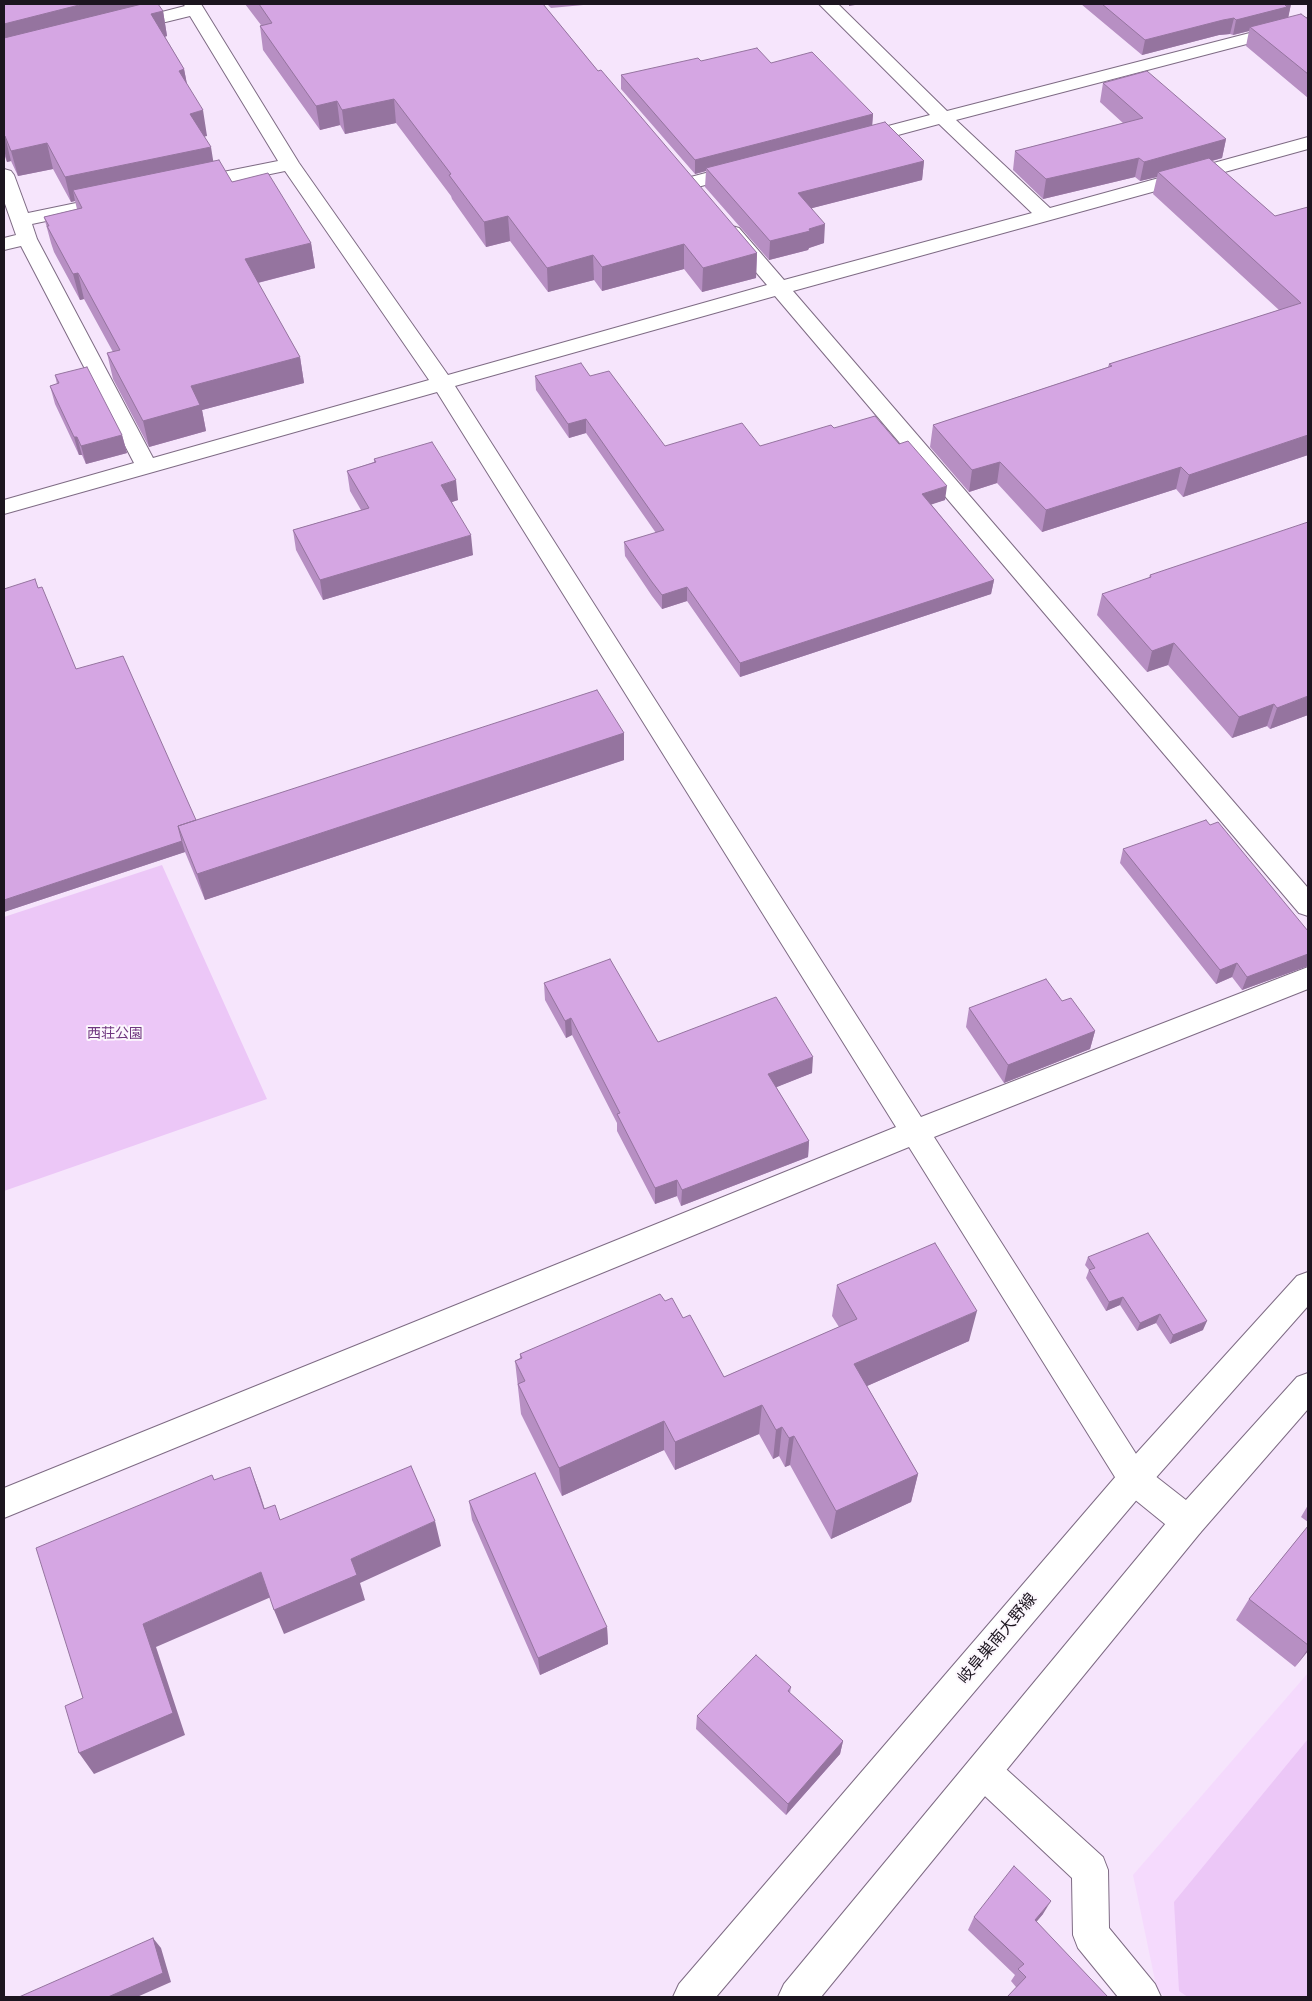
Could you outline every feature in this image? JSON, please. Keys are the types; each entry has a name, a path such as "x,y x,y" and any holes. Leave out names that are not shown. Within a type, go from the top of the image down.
{"street":[{"path":"828,4 943,118 1046,215"},
{"path":"109,31 193,7 290,164 443,384 1134,1479 1188,1522"},
{"path":"840,144 943,118 1306,15"},
{"path":"4,507 780,288 1308,143"},
{"path":"174,188 290,164"},
{"path":"690,183 756,166"},
{"path":"677,168 703,198"},
{"path":"4,175 24,230 147,467"},
{"path":"4,244 24,230 126,199"},
{"path":"722,221 1308,906"},
{"path":"4,1503 915,1132 1308,978"},
{"name":"岐阜巣南大野線","path":"692,1997 1134,1479 1308,1285"},
{"path":"796,1997 1188,1522 1308,1387"},
{"path":"983,1771 1090,1870 1091,1934 1142,1997"}],"shaded area":[{"path":"1308,1673 1308,1997 1165,1997 1157,1990 1133,1875"}],"green space":[{"name":"西荘公園","path":"162,865 267,1099 4,1191 4,917"},
{"path":"1308,1739 1308,1997 1188,1997 1179,1991 1174,1902"}],"building":[{"path":"4,4 83,4 4,24"},
{"path":"142,4 158,4 163,11 151,14 184,69 179,71 203,110 190,114 211,147 65,177 47,143 11,151 4,136 4,38"},
{"path":"259,4 543,4 598,71 601,70 757,253 703,268 684,244 602,267 593,255 547,268 508,216 484,222 449,175 451,174 394,99 342,110 337,101 316,106 260,26 272,23"},
{"path":"1102,4 1290,4 1285,5 1287,7 1236,20 1234,18 1223,20 1145,40"},
{"path":"1301,14 1308,19 1308,74 1250,27"},
{"path":"757,48 771,63 812,52 873,114 695,160 621,75 698,58 701,61"},
{"path":"1147,71 1226,139 1144,162 1139,158 1046,179 1015,151 1143,118 1103,83"},
{"path":"885,122 924,161 798,193 825,224 809,229 810,231 770,241 706,168"},
{"path":"1209,158 1275,216 1308,207 1308,435 1189,475 1181,467 1046,510 1000,462 972,470 933,425 1112,366 1109,364 1301,303 1158,172"},
{"path":"219,160 232,182 268,173 311,243 245,259 300,357 191,386 200,405 143,421 107,353 120,350 78,273 73,274 44,217 82,208 73,190"},
{"path":"581,363 590,376 609,371 665,446 742,423 760,446 831,425 834,428 875,416 899,444 908,441 947,486 922,494 994,580 740,663 687,587 662,595 652,582 624,542 664,530 586,419 568,424 535,376"},
{"path":"87,367 122,435 81,446 77,437 74,437 50,386 59,383 55,375"},
{"path":"432,442 456,480 441,485 471,535 320,580 293,530 369,508 347,471 376,462 374,459"},
{"path":"1308,522 1308,696 1277,708 1274,704 1239,717 1174,643 1152,651 1102,594 1151,577 1150,575"},
{"path":"35,579 38,588 42,587 76,669 123,656 196,820 178,826 182,841 4,900 4,589"},
{"path":"597,690 624,733 197,874 178,826"},
{"path":"1206,820 1210,825 1218,822 1308,931 1308,954 1247,977 1237,963 1220,970 1123,849"},
{"path":"610,959 658,1042 776,997 813,1057 768,1074 809,1141 682,1190 677,1180 655,1188 617,1114 620,1113 571,1018 565,1021 544,983"},
{"path":"1046,979 1062,1001 1071,998 1095,1031 1008,1065 969,1008"},
{"path":"1148,1233 1207,1321 1173,1335 1160,1314 1140,1323 1123,1297 1109,1302 1089,1270 1095,1268 1088,1257"},
{"path":"935,1243 977,1311 854,1364 918,1474 836,1511 794,1436 789,1438 782,1427 776,1430 762,1405 675,1442 664,1421 559,1468 518,1384 525,1381 515,1361 522,1358 520,1354 660,1294 665,1301 672,1298 683,1318 690,1315 724,1377 857,1319 837,1285"},
{"path":"411,1466 435,1521 351,1559 357,1575 274,1610 261,1572 143,1624 173,1713 79,1753 65,1706 83,1698 36,1548 212,1475 214,1480 250,1467 264,1509 275,1505 280,1520"},
{"path":"535,1473 607,1627 538,1658 469,1501"},
{"path":"1308,1526 1308,1645 1249,1599"},
{"path":"756,1655 791,1687 788,1691 843,1741 788,1804 697,1716"},
{"path":"1014,1866 1051,1901 1035,1920 1108,1997 1007,1997 1026,1977 1018,1969 1024,1964 974,1917"},
{"path":"153,1938 163,1973 108,1997 19,1997"}]}
